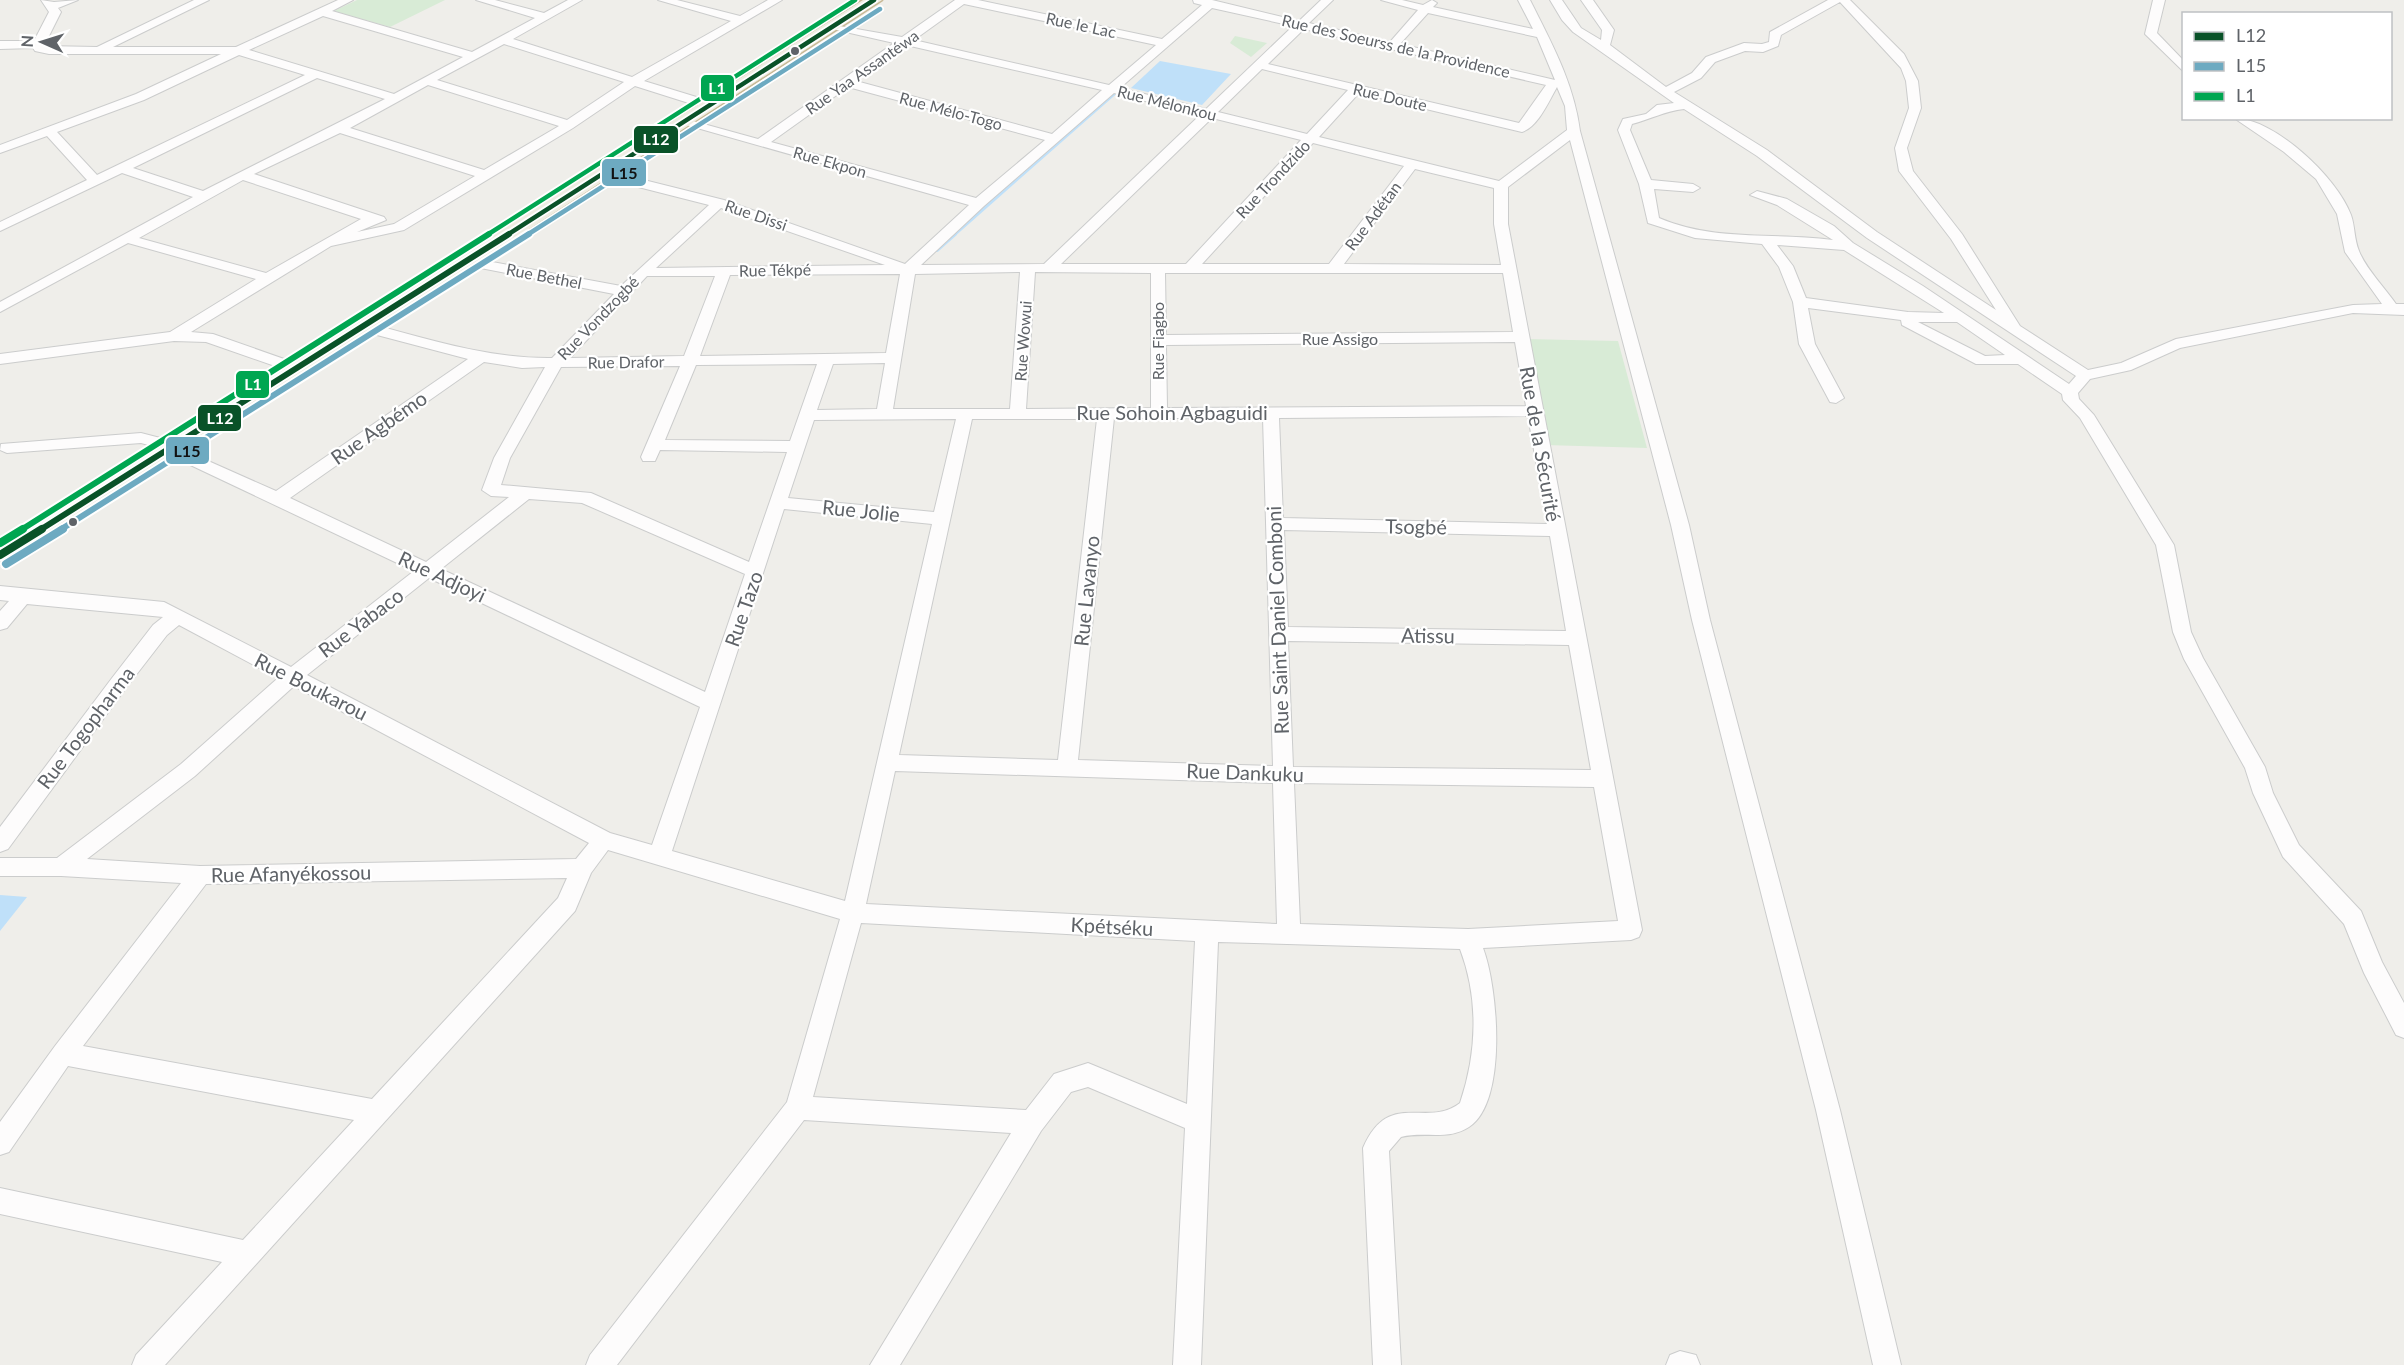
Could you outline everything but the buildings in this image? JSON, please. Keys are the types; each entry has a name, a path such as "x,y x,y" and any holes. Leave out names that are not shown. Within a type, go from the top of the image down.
{"highway":[{"path":"828,25 862,0"},
{"path":"0,555 704,103 828,25 874,0"},
{"path":"294,367 363,327 682,122 704,103"},
{"path":"0,544 167,447"}],"street":[{"path":"38,44 54,19 55,12 49,3 72,0"},
{"path":"98,49 203,0"},
{"path":"0,149 140,97 347,0"},
{"path":"483,0 546,17"},
{"path":"0,308 204,196 339,129 576,0"},
{"path":"664,0 742,20"},
{"path":"326,243 399,227 569,124 634,81 776,0"},
{"name":"Rue Yaa Assantéwa","path":"761,142 848,84 962,0"},
{"name":"Rue le Lac","path":"962,0 1165,43"},
{"name":"Rue des Soeurss de la Providence","path":"1196,0 1558,84"},
{"path":"1048,268 1327,0"},
{"path":"1387,0 1544,35"},
{"path":"1393,45 1433,0"},
{"path":"1524,0 1544,35 1558,84 1571,106 1574,131 1680,525 1701,620 1734,738 1803,1020 1828,1110 1887,1365"},
{"path":"1556,0 1566,18 1577,30 1602,45 1665,92 1762,153 1872,235 2085,375"},
{"path":"1587,0 1608,30 1607,42 1602,45"},
{"path":"1665,92 1706,69 1710,60 1744,47 1763,48 1774,44 1777,37 1774,34 1836,0"},
{"path":"1844,0 1900,57 1912,81 1915,108 1901,148 1906,171 1957,237 2018,332"},
{"path":"2159,0 2151,34 2182,67"},
{"path":"884,415 908,269 979,203 1211,3"},
{"path":"322,12 474,56"},
{"name":"Rue Mélonkou","path":"828,25 1111,89 1501,186"},
{"path":"503,40 704,103"},
{"path":"38,44 37,47 42,49 238,51 395,98"},
{"path":"0,45 38,44"},
{"name":"Rue Doute","path":"1258,65 1522,128 1558,84"},
{"path":"0,227 124,169 314,75"},
{"path":"427,81 569,124"},
{"name":"Rue Mélo-Togo","path":"848,84 1054,138"},
{"name":"Rue Trondzido","path":"1189,268 1356,89"},
{"path":"1687,105 1661,108 1656,115 1650,118 1627,122 1624,130 1646,184 1653,220 1661,225 1724,238 1848,246"},
{"path":"2243,120 2298,156 2321,177 2344,213 2352,252 2400,310"},
{"name":"Rue Ekpon","path":"682,122 979,203"},
{"path":"339,129 485,175"},
{"path":"1501,186 1574,131"},
{"path":"50,132 96,181"},
{"name":"Rue Adétan","path":"1333,269 1412,164"},
{"path":"124,169 204,196"},
{"name":"Rue Dissi","path":"600,173 718,203 908,269"},
{"path":"242,176 399,227"},
{"path":"1646,184 1693,188"},
{"name":"Rue de la Sécurité","path":"1501,186 1501,224 1508,269 1631,930"},
{"path":"1757,195 1782,202 1829,229 1848,246 1918,289 2070,392"},
{"name":"Rue Vondzogbé","path":"524,494 491,490 502,458 555,364 642,272 718,203"},
{"path":"174,336 326,243 374,218"},
{"path":"128,239 267,278"},
{"path":"1765,239 1786,266 1800,302 1807,344 1836,398"},
{"name":"Rue Bethel","path":"465,261 624,291"},
{"name":"Rue Tékpé","path":"642,272 1028,268 1508,269"},
{"name":"Rue Wowui","path":"1018,414 1028,268"},
{"name":"Rue Fiagbo","path":"1158,268 1159,413"},
{"path":"723,271 690,361 651,451 798,447"},
{"path":"1800,302 1897,315 1959,318 1992,315"},
{"path":"2400,310 2353,309 2176,344 2125,367 2085,375 2070,392 2071,400 2086,415 2165,545 2182,632 2194,659 2255,767 2263,793 2291,851 2353,918 2381,985 2404,1027"},
{"path":"1897,315 1982,361 2020,360"},
{"name":"Rue Drafor","path":"363,327 481,357 512,362 555,364 893,358"},
{"path":"0,358 174,336 218,339 294,367"},
{"name":"Rue Assigo","path":"1158,340 1521,337"},
{"name":"Rue Agbémo","path":"277,499 481,357"},
{"name":"Rue Tazo","path":"659,857 826,360"},
{"name":"Rue Sohoin Agbaguidi","path":"809,415 1534,411"},
{"name":"Rue Saint Daniel Comboni","path":"1271,412 1289,935"},
{"name":"Rue Lavanyo","path":"1067,768 1106,413"},
{"path":"600,1365 798,1108 853,913 965,414"},
{"name":"Rue Adjoyi","path":"7,448 141,438 167,447 712,704"},
{"path":"524,494 545,493 585,497 756,572"},
{"name":"Rue Yabaco","path":"61,867 188,770 291,676 429,571 524,494"},
{"name":"Rue Jolie","path":"779,503 943,519"},
{"name":"Tsogbé","path":"1275,524 1556,530"},
{"name":"Rue Boukarou","path":"0,593 164,609 604,840"},
{"path":"0,623 23,597"},
{"name":"Rue Togopharma","path":"0,843 160,630 176,617"},
{"name":"Atissu","path":"1279,634 1576,638"},
{"name":"Rue Dankuku","path":"888,763 1283,775 1603,779"},
{"path":"146,1365 567,904 582,868 604,840"},
{"name":"Kpétséku","path":"604,840 853,913 1207,932 1468,939 1631,930"},
{"name":"Rue Afanyékossou","path":"0,867 61,867 200,875 582,868"},
{"path":"0,1143 63,1054 200,875"},
{"path":"1187,1365 1207,932"},
{"path":"1387,1365 1376,1148 1381,1137 1400,1123 1456,1122 1470,1111 1487,1030 1482,982 1468,939"},
{"path":"63,1054 376,1112"},
{"path":"884,1365 1032,1122 1063,1082 1088,1075 1198,1121"},
{"path":"798,1108 1032,1122"},
{"path":"0,1202 247,1254"},
{"path":"1680,1365 1686,1365"}],"green space":[{"path":"357,0 445,0 390,27 334,11"},
{"path":"1235,36 1267,43 1251,57 1230,43"},
{"path":"1525,339 1618,341 1647,448 1545,445"}],"water":[{"path":"1160,61 1231,74 1202,105 1131,88"},
{"path":"0,895 27,897 0,931"}],"waterway":[{"path":"954,235 1114,94"},
{"path":"937,250 955,234"}],"transit line":[{"name":"L1","path":"0,543 292,360 855,0"},
{"name":"L12","path":"0,555 298,369 874,0"},
{"name":"L15","path":"6,564 304,378 880,9"}]}
